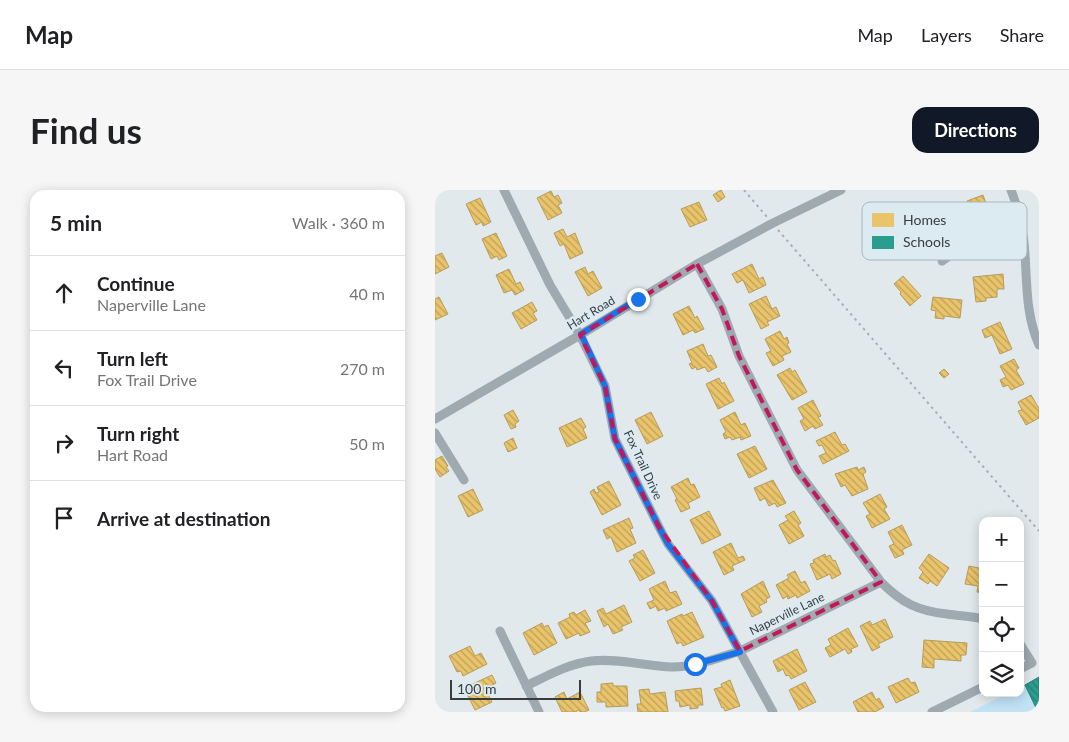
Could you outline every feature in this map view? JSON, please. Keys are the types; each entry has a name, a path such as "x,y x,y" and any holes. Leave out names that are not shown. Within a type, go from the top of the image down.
{"street":[{"name":"Fox Trail Drive","path":"504,190 550,285 581,334 605,386 615,439 659,527 668,544 712,601 773,712"},
{"name":"Hart Road","path":"435,419 697,264 773,223 841,190"},
{"path":"1011,190 1015,202"},
{"path":"1025,260 1026,289 1039,345"},
{"path":"697,264 722,309 739,356 797,470 881,582 895,595 914,607 930,612 979,618"},
{"path":"435,433 464,480"},
{"name":"Naperville Lane","path":"526,686 569,666 592,661 616,661 673,667 695,664 740,652 881,582"},
{"path":"500,631 539,712"},
{"path":"1024,650 1033,663 1024,667"},
{"path":"932,712 979,689"}],"path":[{"path":"745,190 1039,531"},
{"path":"1039,701 1037,706 1039,710"}],"highlighted area":[{"path":"697,264 722,309 739,356 797,470 881,582 740,651 712,601 659,527 615,439 605,386 580,335"}],"shaded area":[{"path":"1024,685 1038,712 970,712 1000,697 1024,697"}],"building: Homes":[{"path":"721,190 725,197 718,202 713,195"},
{"path":"551,191 554,197 558,195 562,203 558,205 562,213 548,220 537,198"},
{"path":"983,195 986,202 967,202"},
{"path":"480,198 491,222 483,226 482,222 476,225 466,204"},
{"path":"699,202 707,220 690,227 681,209"},
{"path":"563,229 567,237 575,233 583,253 570,259 564,244 560,246 554,233"},
{"path":"496,233 507,256 499,260 497,256 491,259 482,239"},
{"path":"442,253 449,267 435,274 435,256"},
{"path":"752,264 759,279 763,277 766,285 749,293 743,280 737,283 732,274"},
{"path":"585,267 588,274 593,271 602,288 588,296 575,272"},
{"path":"509,269 516,284 520,282 524,290 515,295 512,290 504,293 496,275"},
{"path":"1003,274 1004,289 997,289 997,297 986,298 986,301 976,302 973,277"},
{"path":"903,276 921,296 910,306 894,284"},
{"path":"766,296 772,309 776,307 780,316 767,322 769,325 761,329 749,304"},
{"path":"439,297 448,314 435,320 435,299"},
{"path":"933,297 962,300 960,318 944,316 944,319 935,318 936,311 931,310"},
{"path":"532,302 537,311 533,313 537,320 521,329 512,313"},
{"path":"689,306 695,318 697,316 704,329 695,333 693,330 683,335 673,314"},
{"path":"1000,322 1012,349 1000,354 992,335 985,338 982,330"},
{"path":"780,331 784,339 787,337 789,343 787,344 791,352 782,356 784,360 773,366 766,353 771,351 765,339"},
{"path":"703,344 708,356 711,355 717,367 708,372 705,367 697,370 696,367 692,369 689,364 692,363 687,351"},
{"path":"1014,359 1019,368 1016,370 1024,384 1011,390 1008,385 1003,387 1000,380 1006,377 1000,366"},
{"path":"790,368 792,372 795,370 807,392 792,400 777,375"},
{"path":"944,369 949,374 944,378 939,373"},
{"path":"719,378 722,384 724,382 734,401 718,409 706,384"},
{"path":"1031,395 1039,407 1039,418 1026,425 1018,411 1022,410 1018,402"},
{"path":"813,400 821,416 818,417 823,425 815,429 813,426 805,431 800,421 804,419 798,408"},
{"path":"513,410 519,421 515,424 516,427 511,429 504,415"},
{"path":"651,412 663,436 647,444 635,420"},
{"path":"735,412 741,425 745,423 751,436 741,440 740,437 732,440 730,437 725,439 723,434 726,432 720,420"},
{"path":"581,418 586,427 583,429 587,438 567,447 559,428"},
{"path":"835,432 842,445 845,444 849,451 823,464 819,456 826,453 822,445 819,446 816,441"},
{"path":"513,438 517,448 508,452 504,443"},
{"path":"755,446 767,469 749,478 737,454"},
{"path":"442,456 449,471 440,477 435,469 435,460"},
{"path":"857,467 858,470 864,467 866,472 863,474 868,489 852,496 845,485 841,487 835,474"},
{"path":"688,478 691,485 694,484 700,497 688,503 690,508 681,512 671,487"},
{"path":"773,480 786,503 777,507 775,503 769,506 765,498 760,501 754,488"},
{"path":"609,481 621,505 602,515 590,492 594,489 596,493 599,492 597,487"},
{"path":"473,489 483,510 468,517 458,496"},
{"path":"880,494 887,507 884,509 890,519 872,528 866,516 870,514 863,503"},
{"path":"709,511 721,535 702,544 690,520"},
{"path":"794,511 801,523 798,525 804,536 789,544 779,525 788,520 785,516"},
{"path":"629,518 633,528 630,529 636,543 617,552 611,537 607,539 603,530"},
{"path":"902,525 912,545 902,550 904,554 895,558 889,546 894,544 888,532"},
{"path":"731,543 738,558 743,556 745,560 732,566 734,570 724,575 713,552"},
{"path":"643,550 655,573 640,581 629,561 635,558 633,555"},
{"path":"825,554 826,557 830,555 833,561 835,560 841,574 832,579 830,574 817,580 810,564 814,563 813,560"},
{"path":"929,554 949,568 937,586 930,581 928,584 919,578 923,572 919,568"},
{"path":"969,566 979,568 979,592 977,592 978,586 965,584"},
{"path":"795,571 801,583 805,581 810,591 797,598 796,595 788,599 787,596 783,599 776,585 789,578 787,575"},
{"path":"665,581 670,593 676,591 682,604 666,611 665,608 658,611 656,606 650,609 647,603 654,600 649,589"},
{"path":"763,581 770,597 766,599 767,602 759,606 762,612 752,617 741,594"},
{"path":"624,605 632,622 621,627 623,630 613,634 608,624 604,627 597,611 603,608 606,614"},
{"path":"585,610 591,621 585,623 590,632 580,636 579,633 566,639 558,623 570,617 569,614 574,612 576,615"},
{"path":"692,612 704,637 683,646 681,642 677,644 667,621 682,614 683,616"},
{"path":"885,619 893,637 878,644 880,647 872,651 860,626 870,621 872,625"},
{"path":"542,623 544,627 548,625 557,643 534,655 523,633"},
{"path":"848,628 858,646 851,649 852,652 848,654 845,649 830,657 825,648 831,645 828,639"},
{"path":"924,640 967,643 966,655 961,655 961,661 934,659 934,668 922,667"},
{"path":"470,646 475,656 481,653 487,664 463,676 461,671 457,672 449,656"},
{"path":"797,649 807,671 791,679 789,675 786,676 783,669 778,672 773,661"},
{"path":"492,675 496,683 485,689 492,702 475,710 464,688"},
{"path":"908,678 911,683 915,682 919,692 896,703 888,687"},
{"path":"730,680 740,706 725,711 714,689 722,687 721,684"},
{"path":"805,682 816,702 799,710 789,690"},
{"path":"613,683 613,686 627,686 628,706 606,707 606,702 597,702 597,692 601,692 601,684"},
{"path":"701,688 703,705 690,709 690,705 680,707 679,701 676,701 675,691"},
{"path":"649,689 650,694 665,692 668,712 638,712 637,704 641,704 639,690"},
{"path":"564,692 567,699 580,692 589,710 584,712 579,710 575,712 562,712 555,697"},
{"path":"872,692 876,700 879,698 884,707 875,712 858,712 853,702"}],"building: Schools":[{"path":"1039,677 1039,712 1038,712 1025,685"}],"route":[{"path":"638,299 581,334 605,386 615,439 659,527 668,544 712,601 740,652 695,664"}]}
